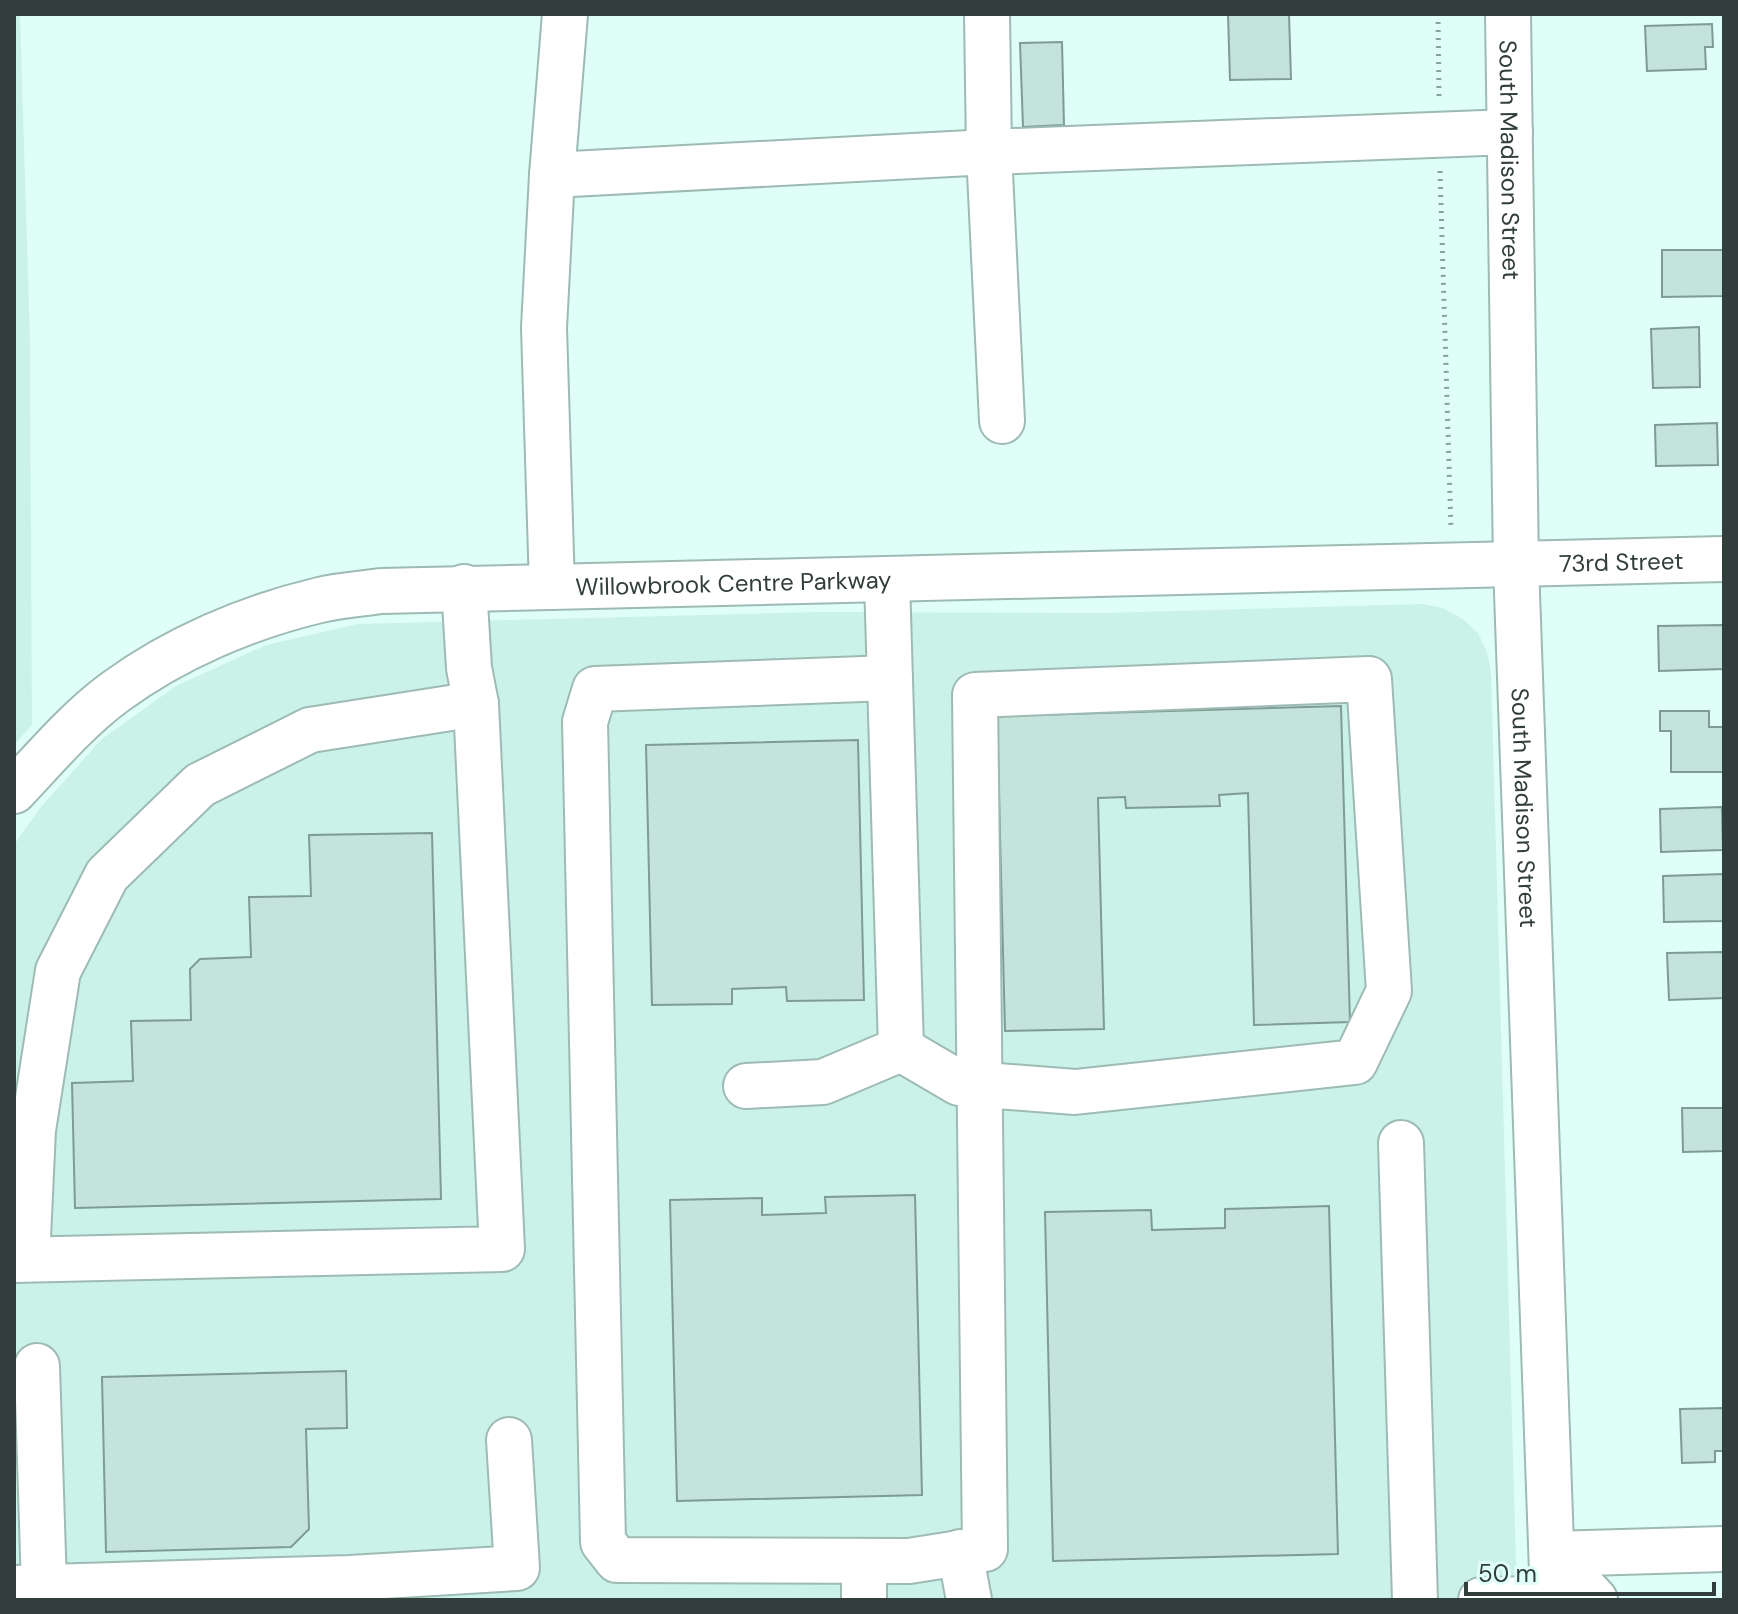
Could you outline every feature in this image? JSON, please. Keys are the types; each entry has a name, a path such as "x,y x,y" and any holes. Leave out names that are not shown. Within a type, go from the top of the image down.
{"street":[{"path":"552,587 544,328 565,14"},
{"path":"987,14 989,152 1002,421"},
{"name":"South Madison Street","path":"1508,14 1516,565 1553,1600"},
{"path":"552,175 989,152 1510,132"},
{"name":"73rd Street","path":"1516,565 1724,559"},
{"name":"Willowbrook Centre Parkway","path":"14,791 67,735 114,693 162,662 219,633 322,599 381,591 464,587 1516,565"},
{"path":"887,580 901,1049"},
{"path":"464,587 469,668 476,704 502,1249 20,1260 33,1130 58,971 107,875 200,785 310,730 476,704"},
{"path":"890,678 595,689 585,722 603,1542 617,1560 864,1580 909,1561 985,1549 981,1085 975,695 1369,679 1389,991 1355,1062 1075,1092 981,1085 959,1083 901,1049"},
{"path":"746,1086 823,1082 901,1049"},
{"path":"1401,1143 1415,1600"},
{"path":"37,1366 29,1588 350,1578 517,1568 509,1440"},
{"path":"1552,1554 1724,1549"},
{"path":"960,1552 969,1600"},
{"path":"1552,1554 1595,1600"},
{"path":"1481,1600 1553,1600"}],"path":[{"path":"1438,14 1453,566"}],"shaded area":[{"path":"14,14 20,14 30,341 32,725 14,745"},
{"path":"1423,604 1443,608 1463,619 1478,633 1487,652 1491,672 1517,1600 14,1600 14,845 40,808 102,739 176,686 266,645 358,624 819,612 1104,613"}],"building":[{"path":"1228,14 1289,14 1291,79 1230,80"},
{"path":"1712,24 1713,47 1705,47 1706,69 1647,71 1645,26"},
{"path":"1062,42 1064,125 1023,127 1020,43"},
{"path":"1662,250 1724,250 1724,296 1662,297"},
{"path":"1699,327 1700,387 1653,388 1651,329"},
{"path":"1717,423 1718,465 1656,466 1655,425"},
{"path":"1724,625 1724,669 1659,671 1658,626"},
{"path":"1341,706 1350,1022 1254,1025 1248,793 1219,795 1220,806 1126,808 1125,797 1098,798 1104,1029 1005,1031 997,716"},
{"path":"1660,711 1709,711 1709,727 1724,727 1724,772 1671,772 1671,731 1660,731"},
{"path":"858,740 864,1000 787,1001 786,987 732,989 732,1004 652,1005 646,745"},
{"path":"1722,807 1723,850 1661,852 1660,809"},
{"path":"432,833 441,1199 75,1208 72,1083 133,1081 131,1021 191,1020 190,969 200,959 251,957 249,897 311,896 309,835"},
{"path":"1724,874 1724,921 1664,922 1663,876"},
{"path":"1724,952 1724,998 1669,1000 1667,953"},
{"path":"1682,1108 1724,1108 1724,1151 1683,1152"},
{"path":"915,1195 922,1495 677,1501 670,1200 762,1198 762,1215 826,1213 825,1197"},
{"path":"1329,1206 1338,1554 1053,1561 1045,1212 1151,1210 1152,1230 1225,1228 1225,1209"},
{"path":"346,1371 347,1428 306,1429 309,1529 291,1547 106,1552 102,1377"},
{"path":"1724,1408 1724,1451 1715,1451 1715,1462 1682,1463 1680,1409"}]}
